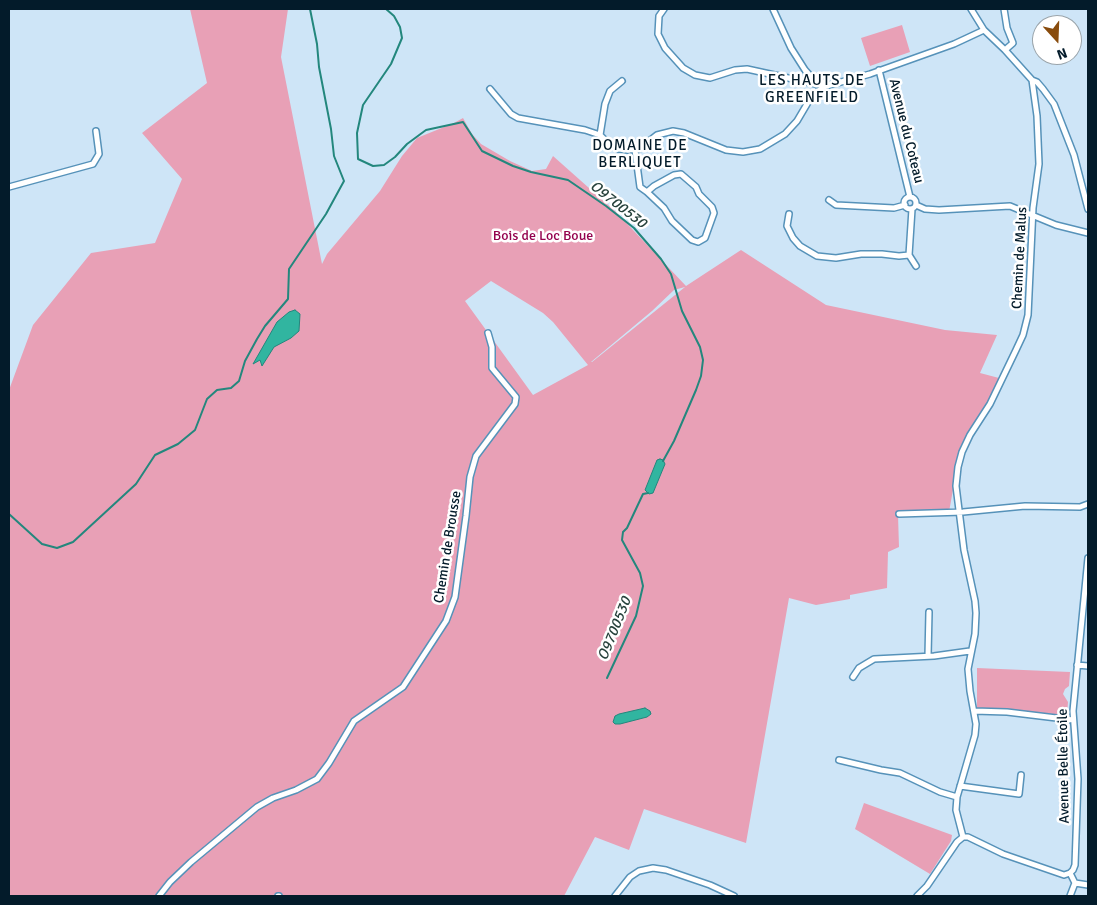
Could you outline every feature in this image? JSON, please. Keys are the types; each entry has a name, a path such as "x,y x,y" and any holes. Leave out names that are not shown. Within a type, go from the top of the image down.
{"street":[{"path":"664,9 659,16 658,34 665,48 683,68 696,75 710,78 735,70 747,70 821,86 830,86"},
{"path":"773,9 791,48 805,70 814,79 830,86"},
{"path":"971,9 984,30 1032,80 1043,88 1057,111 1074,155 1088,209"},
{"path":"1004,9 1013,43 1005,50"},
{"path":"490,89 511,114 518,118 585,130 600,135 613,146 622,150 635,150 644,146 662,132 673,131 684,133 726,150 743,152 760,148 786,134 797,121 810,98 823,88 954,44 984,30"},
{"name":"Avenue du Coteau","path":"879,70 910,197"},
{"name":"Chemin de Malus","path":"963,837 956,810 957,796 975,735 976,724 968,669 970,651 975,634 975,601 964,550 956,486 962,452 970,435 990,404 1023,336 1028,315 1033,216 1038,178 1039,149 1032,80"},
{"path":"600,135 605,104 610,91 622,81"},
{"path":"9,186 94,164 99,154 96,130"},
{"path":"635,150 640,187 664,208 672,221 692,240 698,242 705,238 714,209 684,175 674,175 647,192"},
{"path":"905,205 905,200 910,197 915,200 909,255 916,266"},
{"path":"829,200 836,205 894,208 905,205 907,208 939,210 1010,206 1069,229 1086,231 1088,233"},
{"path":"789,214 787,226 793,238 800,246 817,256 836,258 861,254 909,255"},
{"name":"Chemin de Brousse","path":"159,896 170,882 191,862 257,807 317,779 329,763 354,721 403,687 446,621 455,597 470,477 476,456 516,404 516,396 492,368 492,347 488,333"},
{"path":"899,514 959,512 1025,506 1080,507 1088,504"},
{"name":"Avenue Belle Étoile","path":"1070,873 1075,865 1078,779 1073,720 1088,558"},
{"path":"928,656 929,612"},
{"path":"853,677 859,668 874,659 970,651"},
{"path":"1077,665 1088,666"},
{"path":"974,711 1007,712 1073,720"},
{"path":"839,760 900,773 940,792 957,796"},
{"path":"960,786 1019,794 1022,775"},
{"path":"918,896 957,842 963,837 968,837 1003,854 1064,875 1070,873 1075,883 1070,896"},
{"path":"615,896 630,877 639,871 653,868 666,870 710,885 734,896"},
{"path":"1075,883 1088,885"}],"green space":[{"name":"Bois de Loc Boue","path":"190,9 288,9 281,57 322,264 327,254 380,191 402,156 417,138 463,118 472,134 481,144 532,171 546,169 553,156 616,212 686,286 741,250 826,305 945,330 997,335 980,373 999,378 989,403 961,445 949,512 898,515 899,547 888,552 887,588 850,595 850,599 816,605 789,598 746,843 644,809 629,850 595,837 564,896 9,896 9,390 33,325 91,253 155,243 182,179 142,133 207,83","holes":["491,281 543,313 553,322 588,365 533,395 465,301","685,287 592,362 591,362 674,290"]},
{"path":"902,25 910,52 870,66 861,38"},
{"path":"977,668 1070,672 1069,686 1063,694 1068,702 1067,715 977,709"},
{"path":"864,803 952,835 951,841 930,874 855,829"}],"shaded area":[{"path":"295,310 300,314 299,331 291,338 274,347 262,366 260,360 253,364 277,322 289,312"},
{"path":"660,459 665,464 653,493 649,494 645,490 657,460"},
{"path":"645,708 651,714 647,717 620,724 613,722 615,716 619,714"}],"waterway":[{"path":"9,514 42,544 57,548 73,542 136,484 155,455 178,444 195,430 207,399 217,390 231,388 239,381 245,361 257,339 265,326 288,299 289,269 326,214 344,181 334,156 310,9"},
{"name":"O9700530","path":"386,9 394,16 400,27 402,38 391,64 363,105 357,133 358,159 373,166 384,165 426,130 463,122 482,151 513,166 568,180 606,206 634,228 661,259 671,274 682,311 700,347 703,360 701,376 696,390 674,441 663,461"},
{"name":"O9700530","path":"607,678 636,616 643,586 640,573 622,540 623,532 627,528 643,494 648,493"}],"district":[{"name":"LES HAUTS DE GREENFIELD","path":"812,90"},
{"name":"DOMAINE DE BERLIQUET","path":"640,154"}]}
